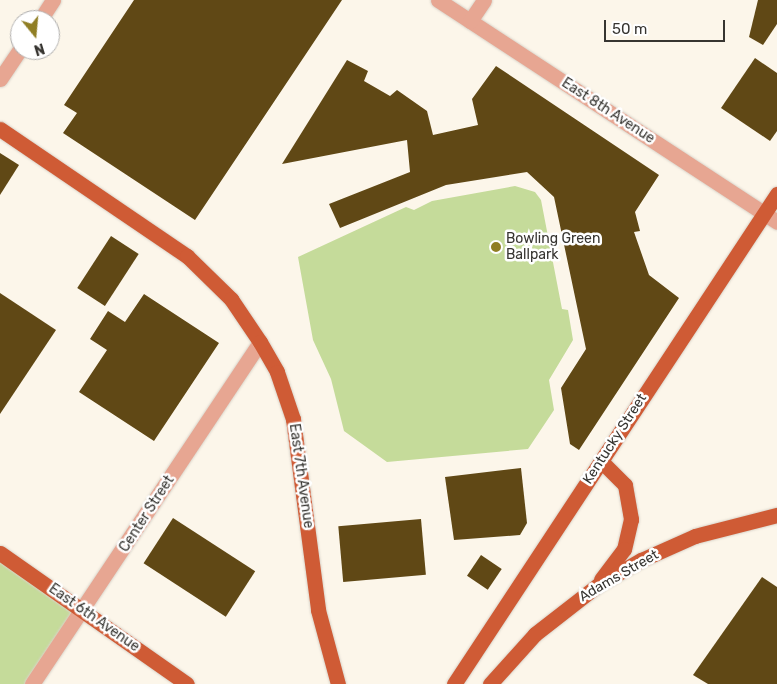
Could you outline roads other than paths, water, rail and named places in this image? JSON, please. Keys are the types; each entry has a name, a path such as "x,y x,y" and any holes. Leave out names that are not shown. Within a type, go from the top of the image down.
{"main road":[{"name":"East 7th Avenue","path":"0,129 187,256 230,299 260,342 277,372 293,419 318,610 338,684"},
{"name":"Kentucky Street","path":"454,684 777,194"},
{"path":"598,585 624,549 631,519 625,485 601,461"},
{"name":"Adams Street","path":"490,684 535,634 598,585 641,560 695,536 777,515"},
{"name":"East 6th Avenue","path":"0,553 83,609 187,684"}],"street":[{"name":"East 8th Avenue","path":"438,0 777,222"},
{"path":"470,21 484,0"},
{"path":"0,79 13,60"},
{"name":"Center Street","path":"32,684 260,342"}],"place":[{"name":"Bowling Green Ballpark","path":"496,247"}]}
